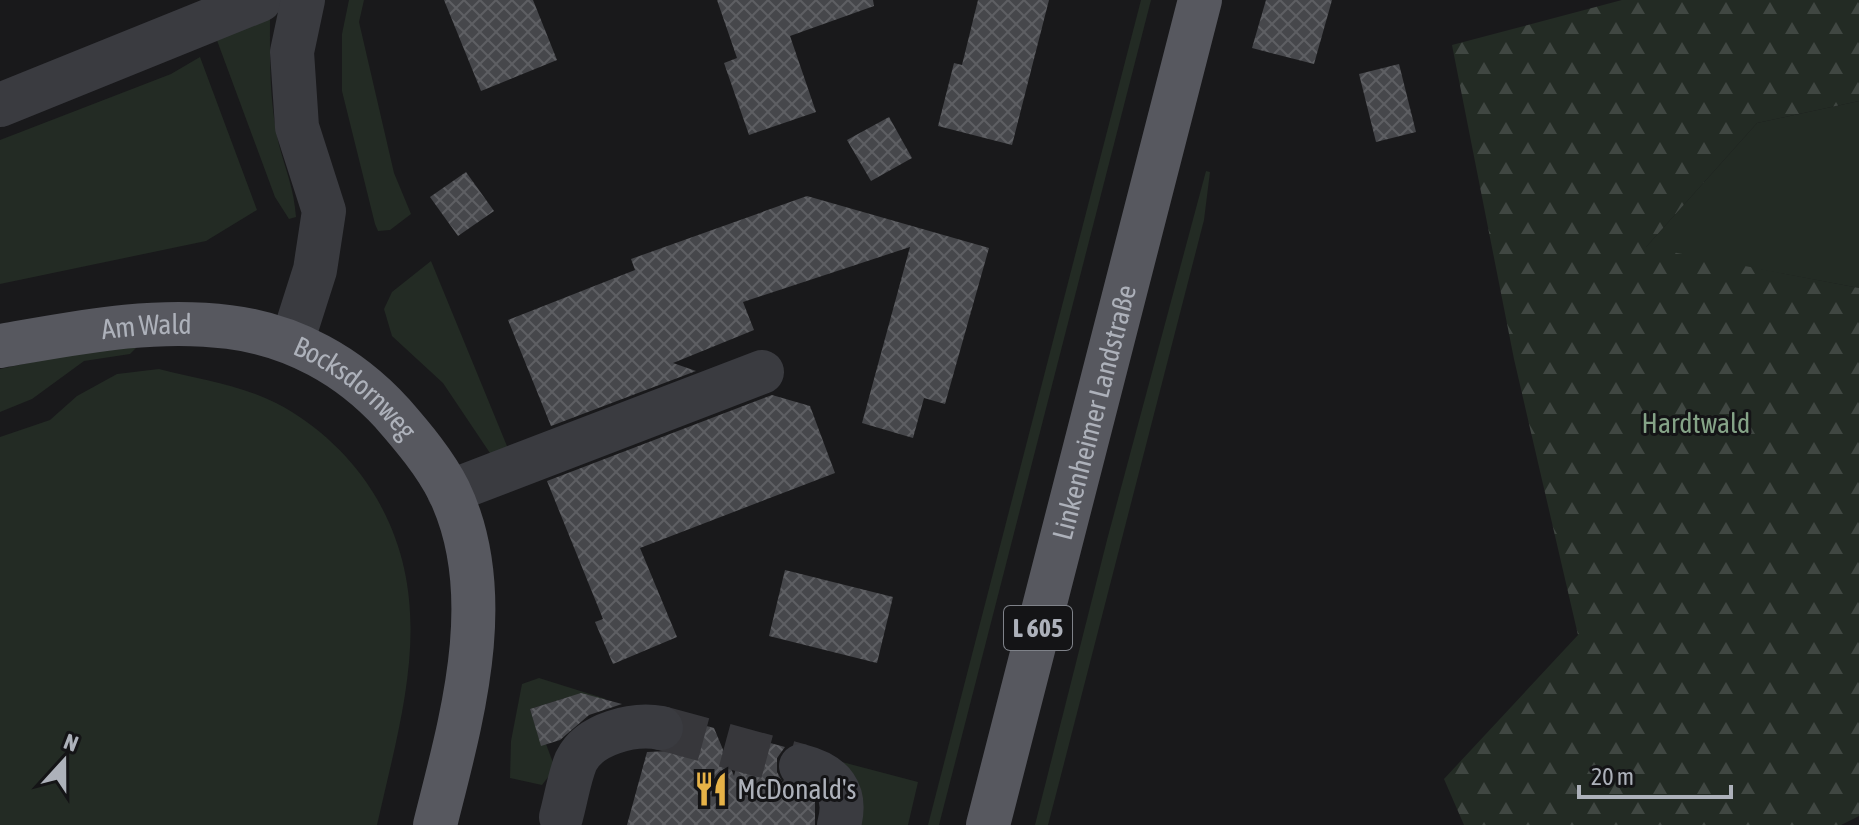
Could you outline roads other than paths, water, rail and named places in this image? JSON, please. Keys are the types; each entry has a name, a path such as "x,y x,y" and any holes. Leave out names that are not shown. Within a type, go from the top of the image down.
{"main road":[{"name":"Linkenheimer Landstraße","path":"988,825 1200,0"},
{"name":"Am Wald","path":"0,346 102,328 175,323 231,327 292,342"},
{"name":"Bocksdornweg","path":"292,342 349,372 378,398 417,442 449,492 469,559 471,647 459,728 435,825"}],"street":[{"path":"0,105 260,0"},
{"name":"Bocksdornweg","path":"292,342 315,270 324,211 297,127 292,52 303,0"},
{"path":"449,492 762,372"},
{"path":"561,817 577,760 591,743 633,726 661,728"},
{"path":"801,766 830,778 839,788 843,811 839,825"}],"tunnel":[{"path":"661,728 801,766"}],"place":[{"name":"McDonald's","path":"711,789"}],"park label":[{"name":"Hardtwald","path":"1696,423"}]}
